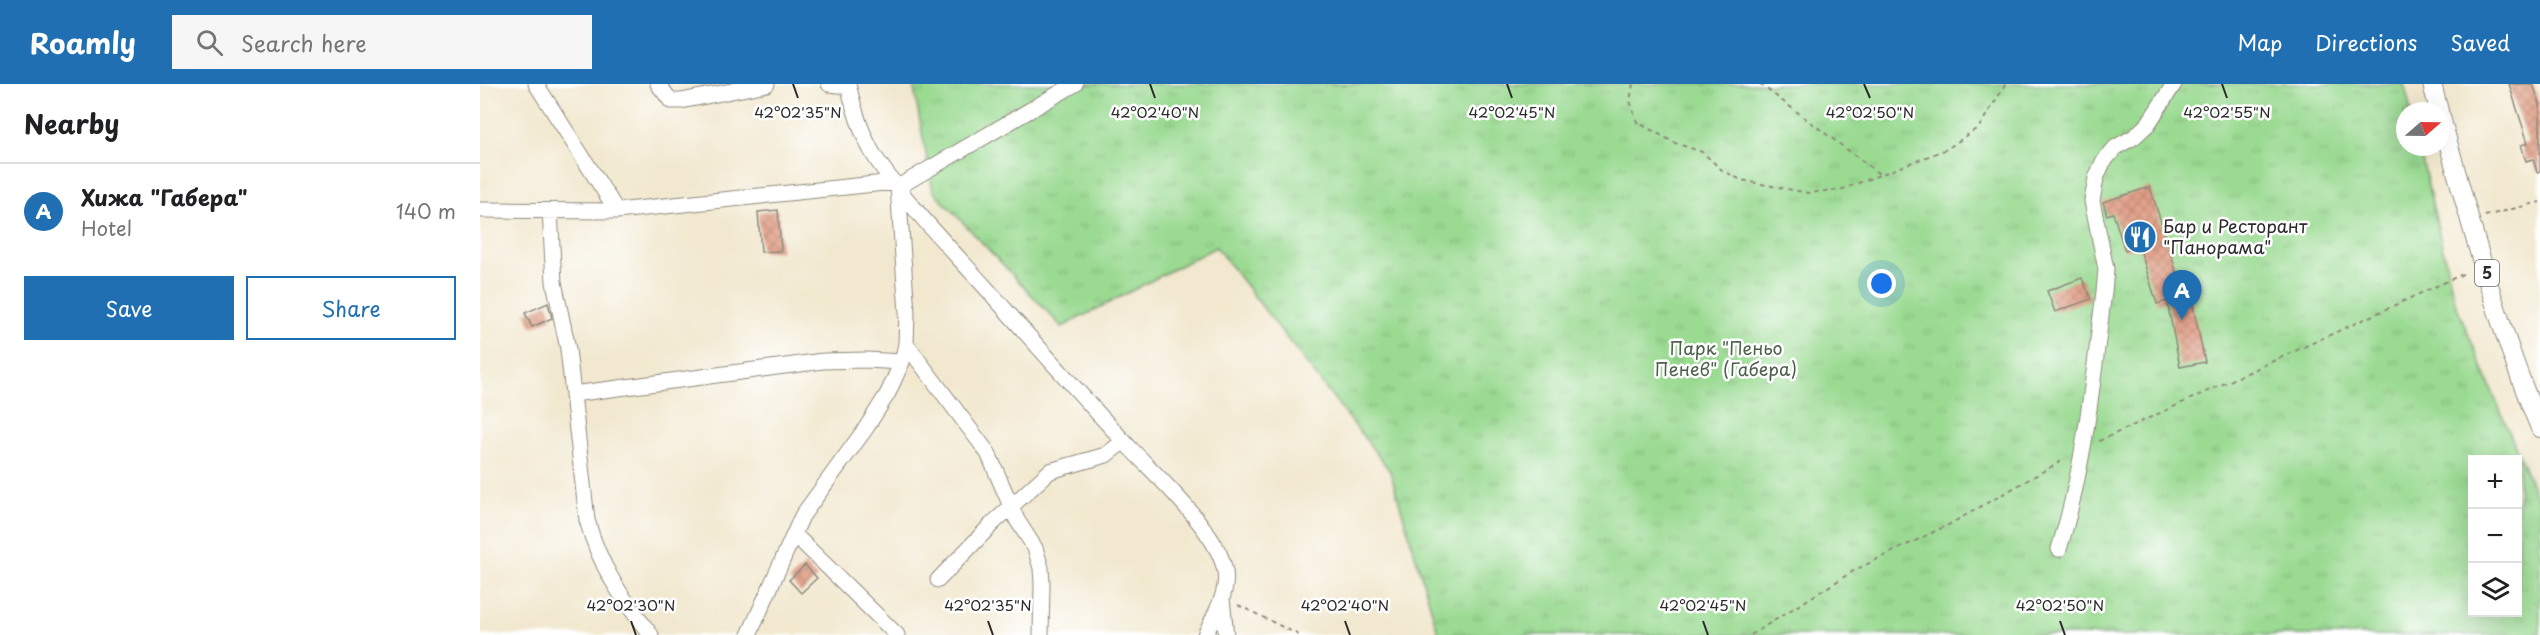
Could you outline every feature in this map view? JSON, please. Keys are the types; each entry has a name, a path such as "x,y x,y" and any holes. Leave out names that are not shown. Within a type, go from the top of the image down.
{"main road":[{"path":"2432,84 2437,102"},
{"name":"5","path":"2450,149 2484,265 2526,394 2540,428"}],"street":[{"path":"536,84 617,211"},
{"path":"658,84 671,101 767,84"},
{"path":"829,84 848,85 864,137 876,159 896,184 1201,526 1217,550 1227,580 1205,635"},
{"path":"480,210 617,211 896,184 1075,84"},
{"path":"2059,549 2070,513 2082,449 2106,269 2092,201 2096,178 2103,162 2116,147 2133,138 2148,124 2174,84"},
{"path":"749,635 802,516 866,428 888,393 902,362 906,344 906,285 896,184"},
{"path":"550,212 554,282 565,326 587,520 594,548 606,573 651,635"},
{"path":"906,344 988,453 1012,508 1035,548 1041,568 1041,635"},
{"path":"573,394 823,361 902,362"},
{"path":"938,580 1050,471 1106,455 1124,441"},
{"path":"794,534 897,635"},
{"path":"1222,597 1227,635"}],"path":[{"path":"1633,84 1630,101 1637,122 1675,143 1702,152 1722,170 1741,180 1808,193 1844,189 1947,149 1979,127 2006,84"},
{"path":"1760,84 1882,176"},
{"path":"2470,220 2540,202"},
{"path":"1751,635 1855,570 1950,524 2082,449 2484,265"},
{"path":"1222,597 1299,635"}],"green space":[{"name":"Парк \"Пеньо Пенев\" (Габера)","path":"913,84 2404,84 2409,102 2396,102 2396,156 2421,156 2455,302 2519,455 2468,455 2468,617 2522,617 2522,463 2540,506 2540,635 1439,635 1390,471 1216,247 1062,327 933,191"}],"building":[{"path":"2509,84 2533,84 2540,104 2540,171 2537,172 2533,159 2526,161 2521,145 2528,143"},
{"path":"2150,187 2183,293 2190,292 2205,362 2180,367 2167,301 2157,304 2139,246 2125,251 2113,213 2107,215 2103,202"},
{"path":"778,210 781,251 761,252 758,212"},
{"path":"2082,278 2091,299 2055,312 2047,291"},
{"path":"548,303 552,318 532,327 525,313"},
{"path":"805,565 817,578 801,593 789,580"}],"place":[{"name":"Бар и Ресторант \"Панорама\"","path":"2140,237"},
{"name":"Хижа \"Габера\"","path":"2182,320"}]}
